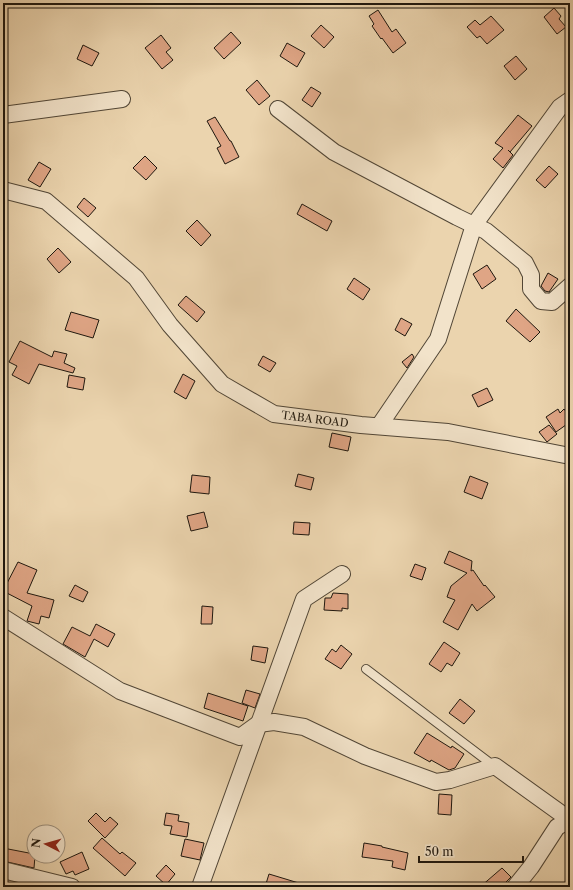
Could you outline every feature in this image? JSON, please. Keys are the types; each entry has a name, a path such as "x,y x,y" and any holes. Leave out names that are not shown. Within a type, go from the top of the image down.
{"street":[{"path":"3,115 122,99"},
{"path":"379,426 438,339 474,226 560,107 570,100"},
{"path":"278,108 334,152 486,231 525,263 531,275 531,289 541,301 552,302 570,286"},
{"name":"TABA ROAD","path":"3,190 46,200 136,278 170,325 222,384 274,414 448,432 570,456"},
{"path":"200,887 304,599 342,574"},
{"path":"3,617 120,691 240,737 258,724 274,722 304,727 365,756 436,782 450,780 495,766 570,820 557,827 531,867 515,887"},
{"path":"3,870 72,887"}],"lane":[{"path":"366,669 495,766"}],"building":[{"path":"554,8 561,16 559,19 566,27 557,34 544,17"},
{"path":"378,10 392,32 396,29 406,43 393,53 372,26 374,24 369,16"},
{"path":"491,16 504,30 487,44 480,36 477,38 467,27 475,20 480,25"},
{"path":"321,25 334,37 324,48 311,36"},
{"path":"231,32 241,43 224,59 214,48"},
{"path":"161,35 171,48 166,52 173,60 162,69 145,48"},
{"path":"287,43 305,53 297,67 280,56"},
{"path":"83,45 99,53 92,66 77,59"},
{"path":"516,56 527,69 515,80 504,66"},
{"path":"257,80 270,96 259,105 246,90"},
{"path":"311,87 321,93 312,107 302,100"},
{"path":"518,115 532,126 510,152 513,155 503,168 493,159 503,148 495,143"},
{"path":"215,117 231,141 239,157 225,164 217,148 221,146 207,121"},
{"path":"145,156 157,168 146,180 133,168"},
{"path":"39,162 51,169 40,187 28,180"},
{"path":"549,166 558,174 545,188 536,180"},
{"path":"84,198 96,208 88,217 77,207"},
{"path":"302,204 332,221 327,231 297,214"},
{"path":"197,220 211,235 201,246 186,231"},
{"path":"58,248 71,262 59,273 47,259"},
{"path":"487,265 496,279 482,289 473,274"},
{"path":"548,273 558,279 549,292 545,291 541,286"},
{"path":"354,278 370,289 363,300 347,289"},
{"path":"186,296 205,312 197,322 178,305"},
{"path":"516,309 540,332 530,342 506,321"},
{"path":"71,312 99,320 93,338 65,330"},
{"path":"401,318 412,324 405,336 395,330"},
{"path":"20,341 52,357 54,351 67,354 64,363 75,368 73,373 39,364 29,384 12,375 17,366 9,362"},
{"path":"412,354 414,357 407,368 402,362"},
{"path":"263,356 276,363 270,372 258,365"},
{"path":"183,374 195,381 186,399 174,392"},
{"path":"69,375 85,378 83,390 67,387"},
{"path":"487,388 493,400 478,407 472,395"},
{"path":"558,409 560,413 564,409 570,417 570,422 556,432 546,417"},
{"path":"549,425 557,434 547,442 539,432"},
{"path":"332,433 351,437 348,451 329,447"},
{"path":"298,474 314,478 311,490 295,486"},
{"path":"192,475 210,477 209,494 190,492"},
{"path":"470,476 488,483 482,499 464,492"},
{"path":"204,512 208,527 191,531 187,516"},
{"path":"294,522 310,523 309,535 293,534"},
{"path":"449,551 472,561 471,571 473,570 484,586 485,585 495,597 477,611 472,604 458,630 443,622 455,600 447,597 451,586 467,573 444,563"},
{"path":"18,562 37,570 27,593 54,600 49,618 41,616 39,624 27,621 32,606 3,591"},
{"path":"415,564 426,568 422,580 410,576"},
{"path":"75,585 88,592 83,602 69,596"},
{"path":"333,593 348,594 348,609 342,608 342,611 324,610 325,598 331,598"},
{"path":"202,606 213,607 212,624 201,624"},
{"path":"96,624 115,634 108,647 94,639 85,657 63,644 72,627 90,636"},
{"path":"444,642 460,653 452,666 447,663 441,672 429,664"},
{"path":"341,645 352,654 341,669 325,659 332,649 336,652"},
{"path":"253,646 268,648 265,663 251,660"},
{"path":"246,690 260,694 255,708 242,703"},
{"path":"208,693 248,706 243,721 204,708"},
{"path":"460,699 475,711 464,724 449,713"},
{"path":"427,733 464,754 455,768 449,770 414,753"},
{"path":"439,794 452,795 451,815 438,814"},
{"path":"96,813 105,822 110,817 118,824 105,838 88,821"},
{"path":"166,813 179,815 178,821 189,823 187,837 170,834 172,826 164,825"},
{"path":"102,838 120,854 122,852 136,863 125,876 93,848"},
{"path":"185,839 204,843 200,860 181,856"},
{"path":"364,843 408,853 405,870 392,867 393,861 362,857"},
{"path":"3,848 26,852 26,864 34,864 34,868 3,861"},
{"path":"82,852 89,869 75,875 73,871 66,874 61,864 66,864 66,859"},
{"path":"166,865 175,874 166,885 156,876"},
{"path":"502,868 511,877 501,887 480,887"},
{"path":"269,874 302,884 302,887 265,887"}]}
